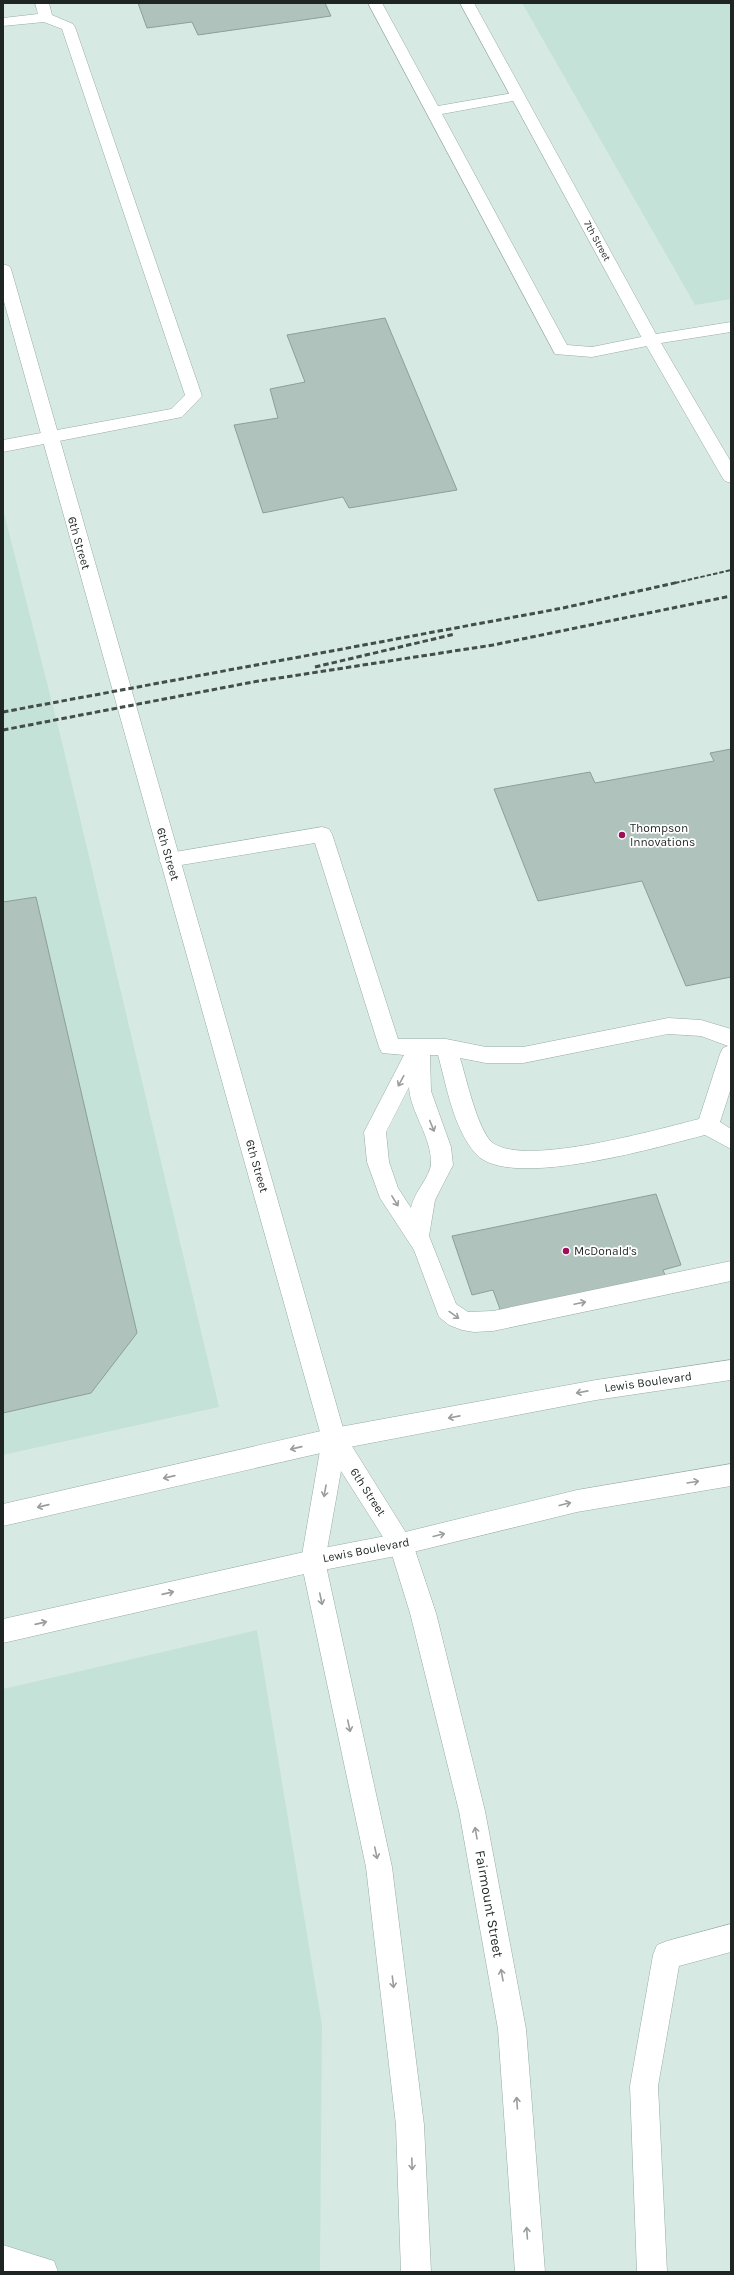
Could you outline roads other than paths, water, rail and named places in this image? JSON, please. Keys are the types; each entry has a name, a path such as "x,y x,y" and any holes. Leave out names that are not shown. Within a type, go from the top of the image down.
{"main road":[{"path":"375,3 561,350 592,352 651,340 731,327"},
{"name":"7th Street","path":"467,3 651,340 731,476"},
{"path":"3,22 44,10 68,27 194,396 176,413 3,446"},
{"path":"433,111 518,96"},
{"name":"6th Street","path":"3,269 334,1439 401,1544"},
{"path":"169,860 322,834 390,1046 446,1047 486,1055 523,1055 668,1026 688,1026 723,1034 731,1039"},
{"path":"419,1047 375,1132 378,1162 388,1191 418,1236 427,1255 447,1310 457,1318 476,1323 493,1322 731,1271"},
{"path":"418,1236 424,1198 437,1177 442,1165 440,1147 420,1091 419,1047"},
{"path":"446,1047 474,1133 485,1149 512,1160 537,1161 571,1156 708,1126 731,1140"},
{"path":"708,1126 731,1054"},
{"name":"Lewis Boulevard","path":"3,1516 334,1439 596,1390 731,1370"},
{"name":"6th Street","path":"313,1561 334,1439"},
{"name":"Lewis Boulevard","path":"3,1631 313,1561 401,1544 577,1501 731,1476"},
{"name":"Fairmount Street","path":"401,1544 423,1613 472,1811 512,2029 530,2272"},
{"path":"313,1561 379,1867 410,2125 416,2272"},
{"path":"652,2272 644,2086 666,1955 731,1938"},
{"path":"3,2260 43,2272"}],"railway":[{"path":"675,583 731,570"},
{"path":"3,712 563,608 679,582"},
{"path":"3,730 253,682 493,645 731,596"},
{"path":"315,667 455,634"}],"place":[{"name":"Thompson Innovations","path":"622,835"},
{"name":"McDonald's","path":"566,1251"}]}
